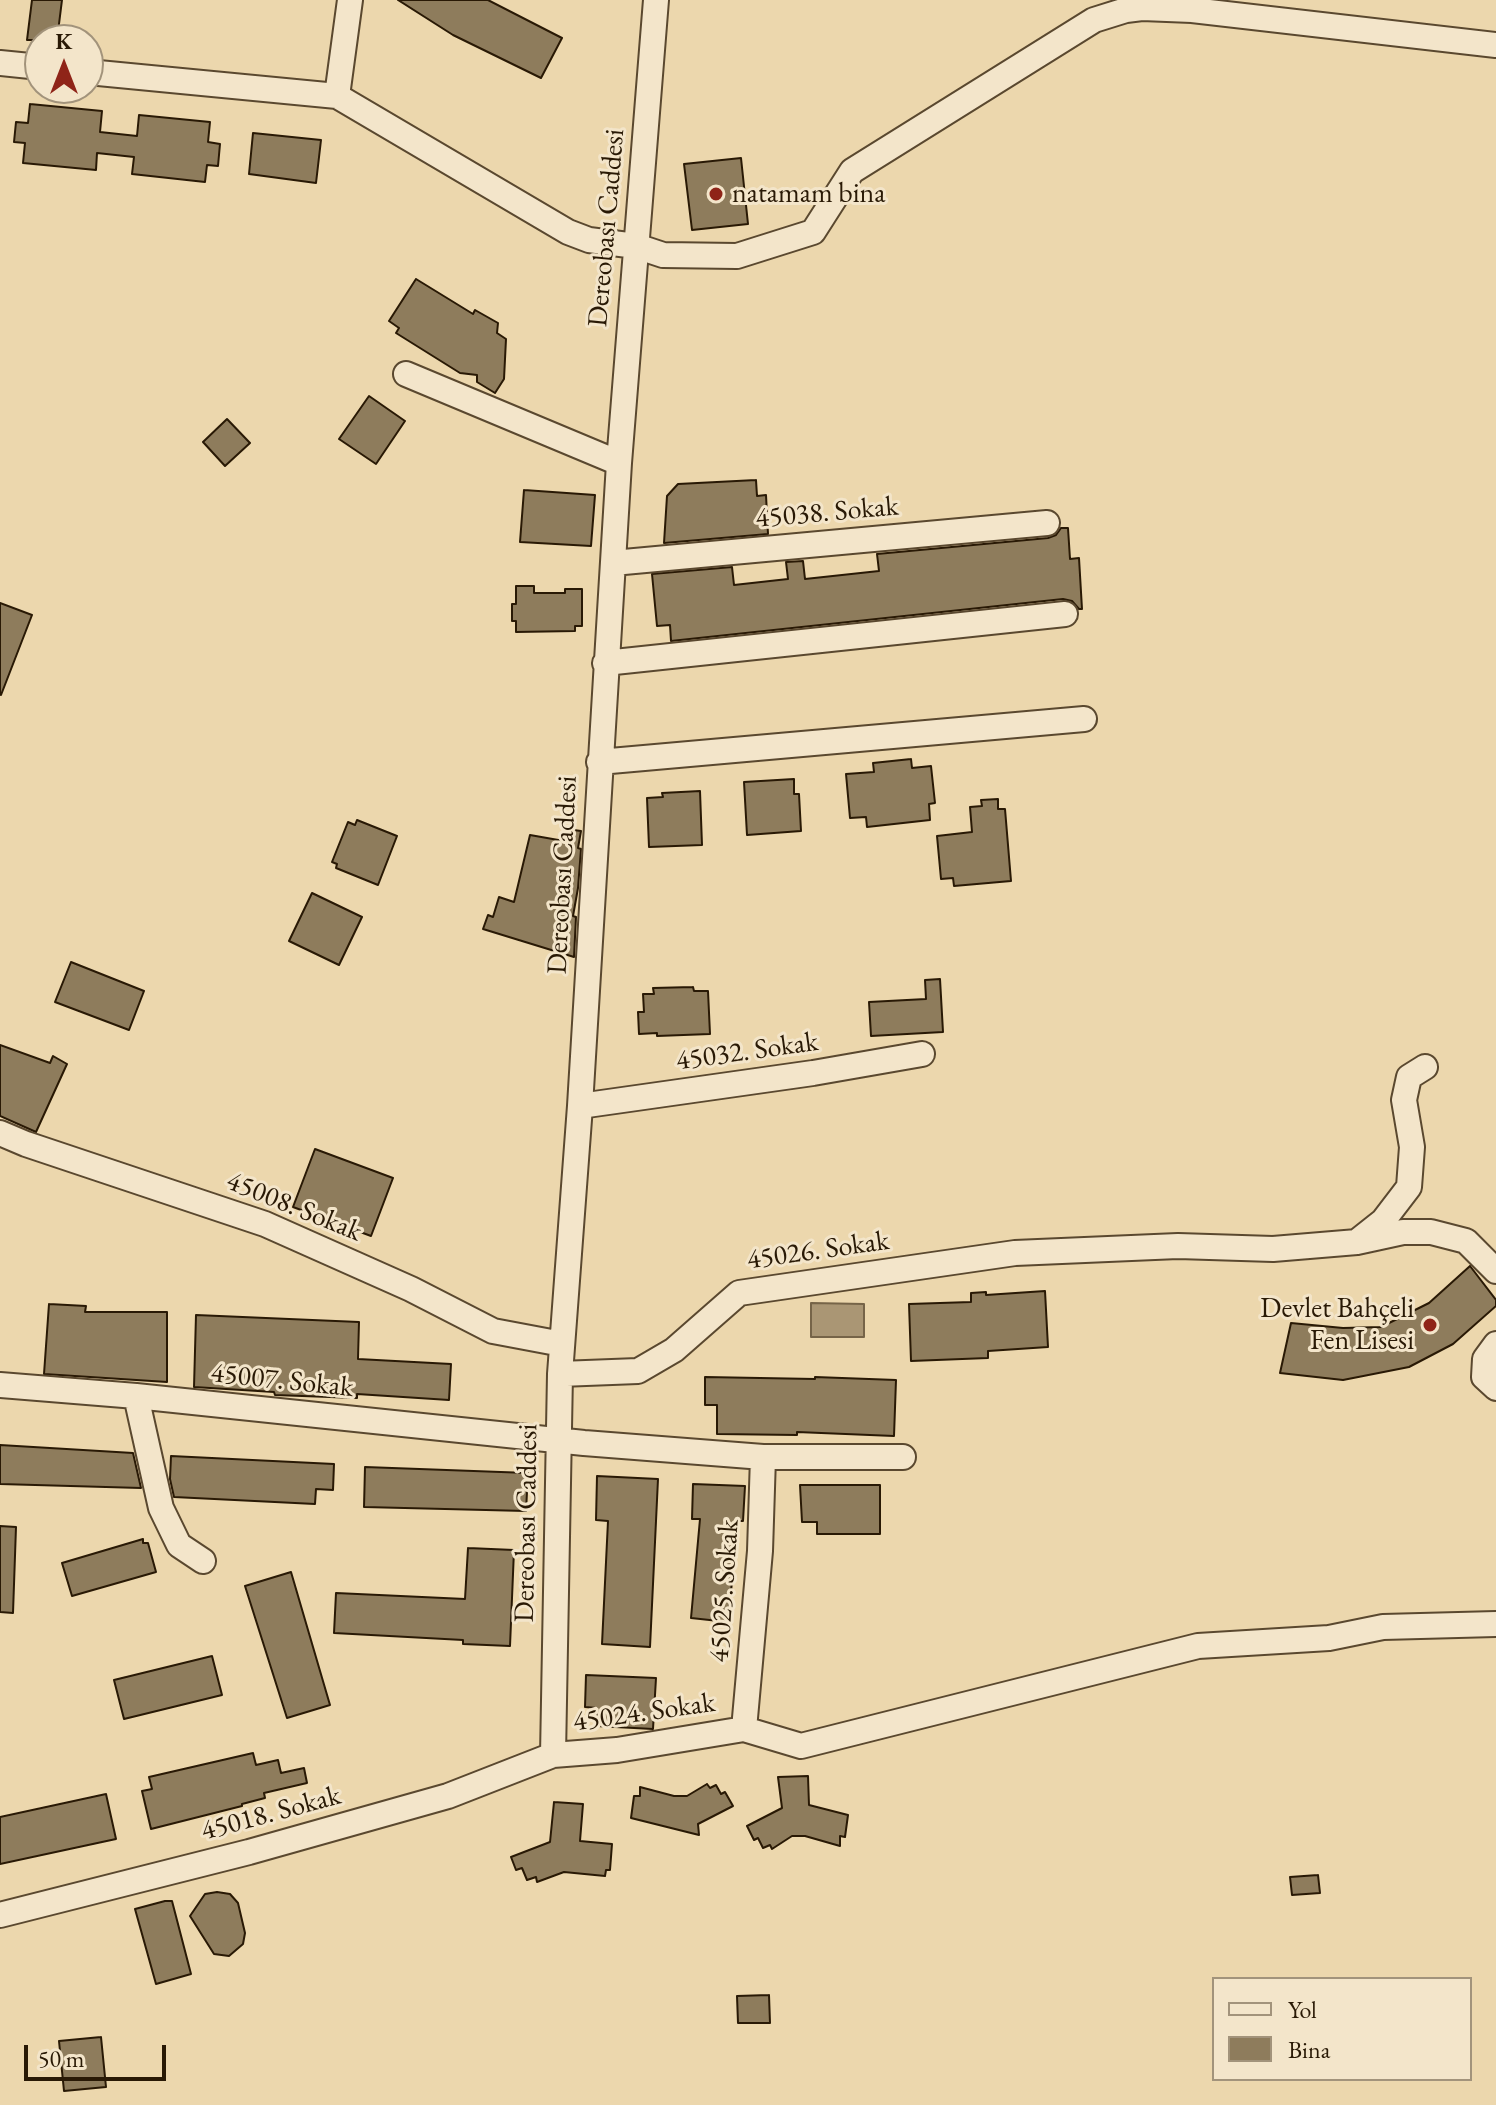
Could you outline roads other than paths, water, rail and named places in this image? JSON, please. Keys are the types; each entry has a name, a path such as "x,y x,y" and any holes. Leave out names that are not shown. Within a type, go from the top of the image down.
{"street":[{"path":"337,96 350,0"},
{"name":"Dereobası Caddesi","path":"553,1755 560,1374 580,1106 605,663 656,0"},
{"path":"104,74 337,96 568,232 589,240 636,246 663,255 737,256 813,232 852,171 1094,20 1126,10 1192,10 1496,45"},
{"path":"0,63 24,65"},
{"path":"406,374 619,463"},
{"name":"45038. Sokak","path":"613,563 1047,523"},
{"path":"605,663 1065,614"},
{"path":"599,762 1084,719"},
{"name":"45032. Sokak","path":"580,1106 922,1054"},
{"path":"1357,1242 1383,1221 1409,1187 1412,1147 1404,1100 1409,1077 1425,1067"},
{"name":"45008. Sokak","path":"0,1133 265,1224 411,1289 493,1331 562,1344"},
{"name":"45026. Sokak","path":"560,1374 638,1371 674,1350 739,1293 1015,1253 1178,1246 1273,1249 1357,1242 1403,1232 1431,1232 1466,1241 1496,1271"},
{"path":"1496,1344 1485,1359 1484,1377 1496,1388"},
{"name":"45007. Sokak","path":"0,1385 136,1396 557,1440"},
{"path":"136,1396 161,1508 179,1545 203,1561"},
{"path":"557,1440 763,1457 903,1457"},
{"name":"45025. Sokak","path":"744,1729 760,1551 763,1457"},
{"path":"744,1729 801,1746 1198,1646 1329,1638 1383,1627 1496,1624"},
{"name":"45024. Sokak","path":"553,1755 617,1750 744,1729"},
{"name":"45018. Sokak","path":"0,1915 249,1852 448,1796 553,1755"}],"place":[{"name":"natamam bina","path":"716,194"},
{"name":"Devlet Bahçeli Fen Lisesi","path":"1430,1325"}]}
